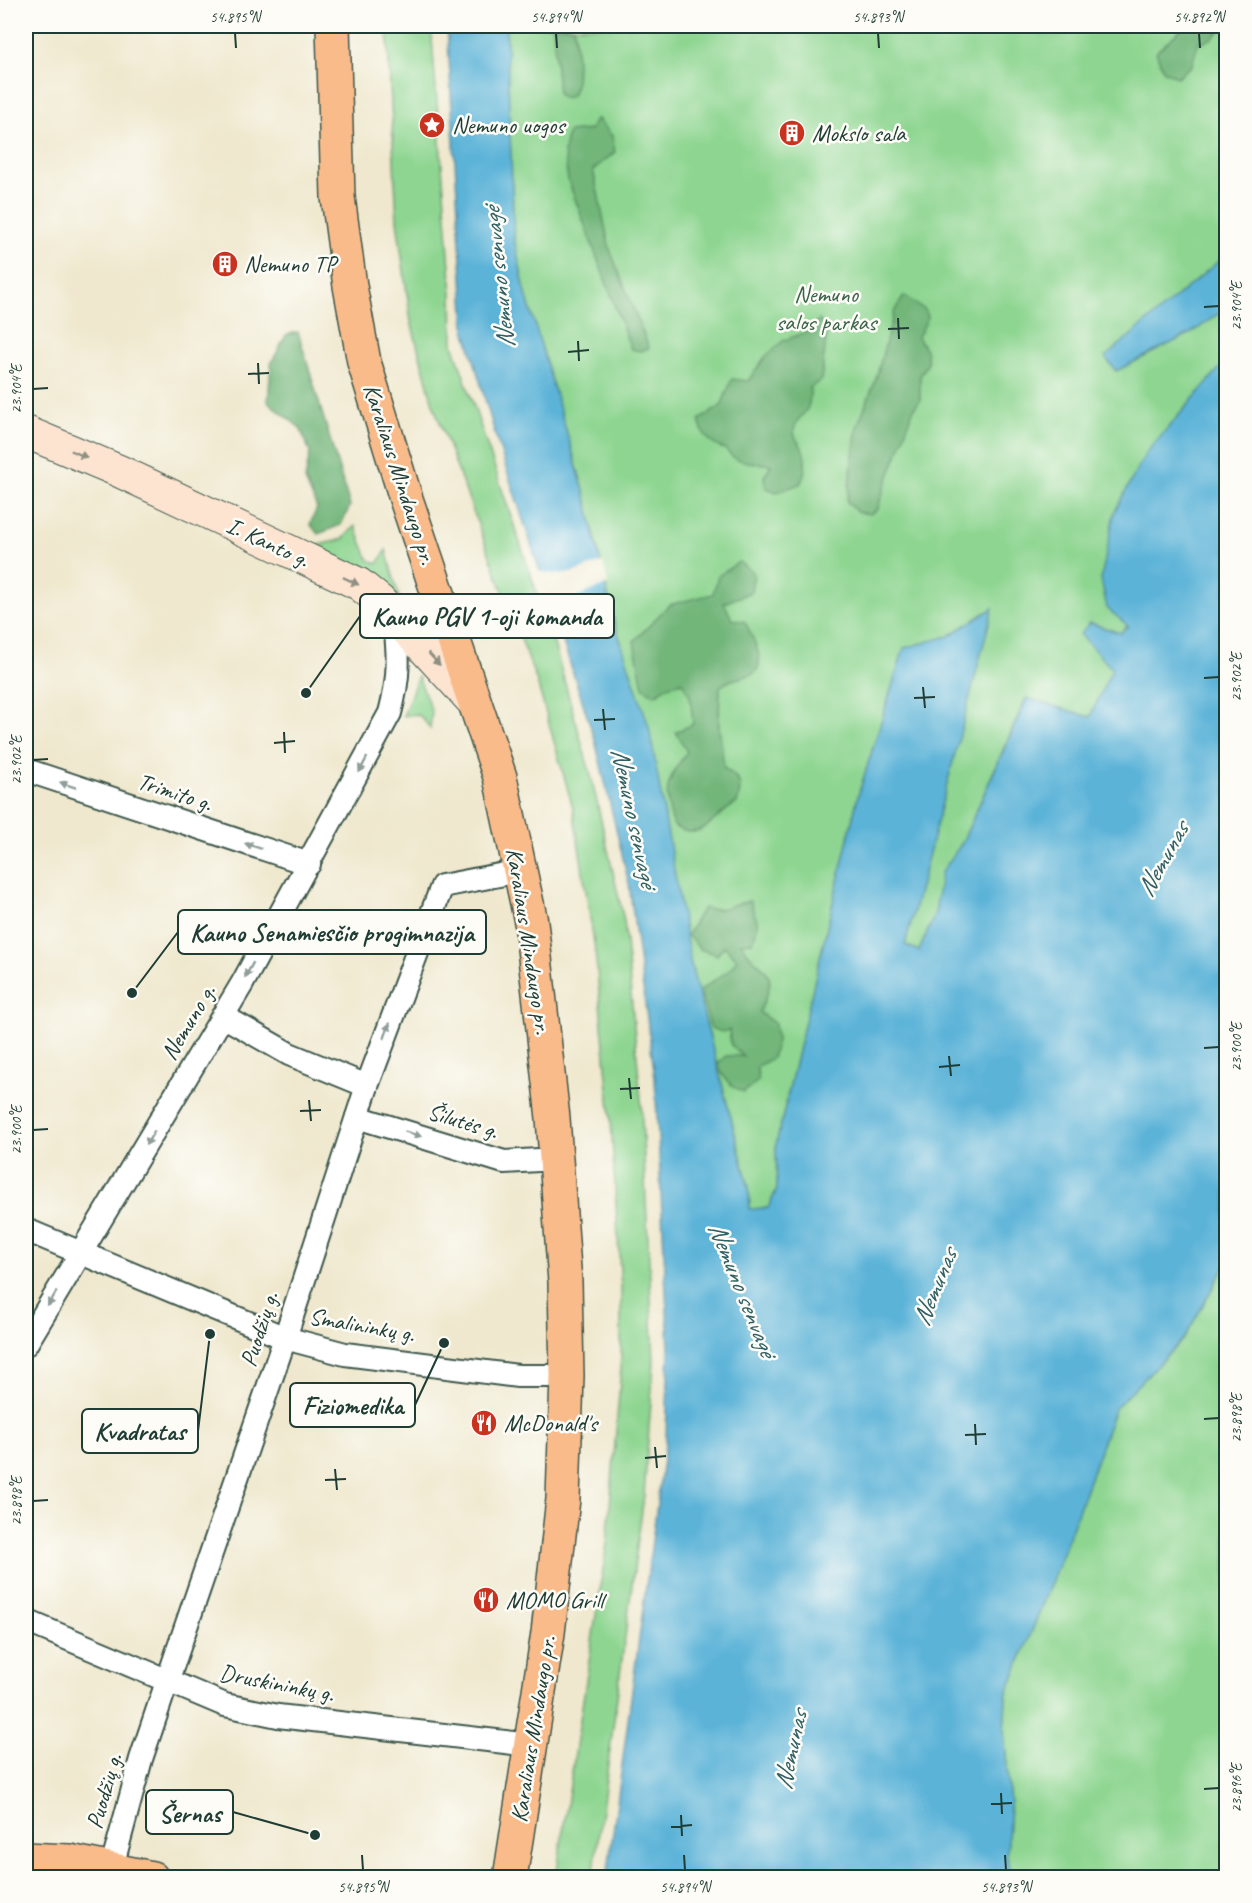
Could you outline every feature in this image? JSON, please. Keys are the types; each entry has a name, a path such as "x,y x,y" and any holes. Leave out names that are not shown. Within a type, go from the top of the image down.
{"main road":[{"name":"Karaliaus Mindaugo pr.","path":"333,26 339,207 364,362 406,499 500,777 531,922 541,995 565,1282 567,1376 563,1499 549,1623 510,1878"},
{"path":"26,1859 69,1861 110,1873 152,1878"}],"street":[{"name":"I. Kanto g.","path":"26,432 118,471 359,584 394,616 476,704"},
{"name":"Nemuno g.","path":"26,1344 223,1017 390,713 399,683 400,657 394,616"},
{"name":"Trimito g.","path":"26,770 309,864"},
{"name":"Puodžių g.","path":"110,1873 141,1759 166,1682 285,1338 367,1086 442,886 520,871"},
{"path":"223,1017 289,1054 367,1086"},
{"name":"Šilutės g.","path":"357,1117 504,1162 556,1159"},
{"name":"Smalininkų g.","path":"26,1230 285,1338 345,1354 518,1377 567,1376"},
{"name":"Druskininkų g.","path":"26,1621 225,1705 278,1716 531,1745"}],"green space":[{"path":"387,26 431,26 452,293 453,344 554,644 591,776 624,920 641,1099 654,1361 644,1495 593,1877 556,1877 607,1543 621,1368 621,1288 611,1121 595,950 573,808 537,682 433,404 411,322 397,221"},
{"name":"Nemuno salos parkas","path":"506,26 1226,26 1226,255 1105,357 1116,371 1193,332 1226,308 1226,361 1146,453 1128,625 1120,633 1091,623 1112,669 1090,718 1026,698 962,843 942,873 935,914 919,951 905,945 992,609 949,636 904,648 858,796 776,1145 777,1189 768,1208 750,1209 749,1187 691,965 587,501 525,291 514,238"},
{"path":"553,26 574,26 576,85 572,96 564,98 558,94"},
{"path":"1185,26 1225,26 1211,39 1198,43 1192,65 1177,77 1163,70 1156,52"},
{"path":"597,118 612,136 615,152 593,170 610,250 649,348 641,351 631,349 568,180 564,151 568,132 590,130"},
{"path":"904,296 925,310 928,317 918,337 926,350 928,363 920,376 920,400 911,415 878,509 870,514 857,512 847,502 857,427 876,379 894,312"},
{"path":"819,320 827,331 821,380 810,388 808,407 796,423 794,431 805,457 804,476 800,484 777,492 766,488 764,477 771,465 741,461 730,455 725,449 708,439 699,420 721,406 732,379 748,381 765,357 783,341 806,332"},
{"path":"298,332 350,506 341,525 318,534 310,524 317,508 305,480 310,452 300,428 268,402 271,364 286,335"},
{"path":"355,526 369,560 378,564 386,550 401,604 317,551 319,545 343,539"},
{"path":"739,562 754,573 751,592 724,603 732,619 745,622 758,652 759,660 754,673 720,687 719,725 724,768 737,778 740,786 739,796 737,803 708,826 693,832 684,831 674,826 667,795 670,779 687,752 676,732 693,724 690,696 682,682 668,686 655,695 643,687 634,641 669,605 713,594 718,576"},
{"path":"418,676 432,712 430,729 425,720 419,716 412,714 403,716"},
{"path":"750,901 758,924 753,942 741,943 769,978 766,997 759,1012 775,1024 777,1041 772,1058 757,1067 758,1081 744,1092 727,1081 718,1063 726,1056 743,1056 731,1045 729,1030 722,1032 711,1028 700,991 725,973 737,959 724,946 717,955 700,949 687,935 703,908 721,908"},
{"path":"1226,1264 1226,1877 1010,1877 1007,1854 1010,1804 1004,1731 1006,1696 1064,1550 1115,1408 1185,1337"}],"water":[{"path":"447,26 506,26 514,238 525,291 587,501 612,615 649,727 691,965 749,1188 750,1209 768,1208 777,1189 776,1145 858,796 904,648 949,636 993,608 905,945 919,951 935,914 941,873 962,843 1027,698 1090,717 1112,669 1080,634 1090,623 1120,633 1128,626 1107,608 1101,579 1114,513 1146,453 1226,361 1226,1264 1185,1337 1115,1408 1064,1550 1006,1696 1004,1731 1010,1804 1007,1854 1010,1877 607,1877 666,1437 669,1349 655,1078 629,884 595,740 495,434 465,329"},
{"path":"1226,255 1226,308 1193,332 1116,371 1105,357"}],"pier":[{"path":"603,562 608,584 564,602 551,615 537,571 555,574 572,573"}],"place":[{"name":"Nemuno uogos","path":"432,125"},
{"name":"Mokslo sala","path":"792,133"},
{"name":"Nemuno TP","path":"225,264"},
{"name":"Kauno PGV 1-oji komanda","path":"306,693"},
{"name":"Kauno Senamiesčio progimnazija","path":"132,993"},
{"name":"Kvadratas","path":"210,1334"},
{"name":"Fiziomedika","path":"444,1343"},
{"name":"McDonald's","path":"484,1423"},
{"name":"MOMO Grill","path":"486,1600"},
{"name":"Šernas","path":"315,1835"}],"water label":[{"name":"Nemuno senvagė","path":"498,278"},
{"name":"Nemuno senvagė","path":"635,817"},
{"name":"Nemunas","path":"1162,859"},
{"name":"Nemunas","path":"934,1287"},
{"name":"Nemuno senvagė","path":"743,1289"},
{"name":"Nemunas","path":"790,1750"}]}
